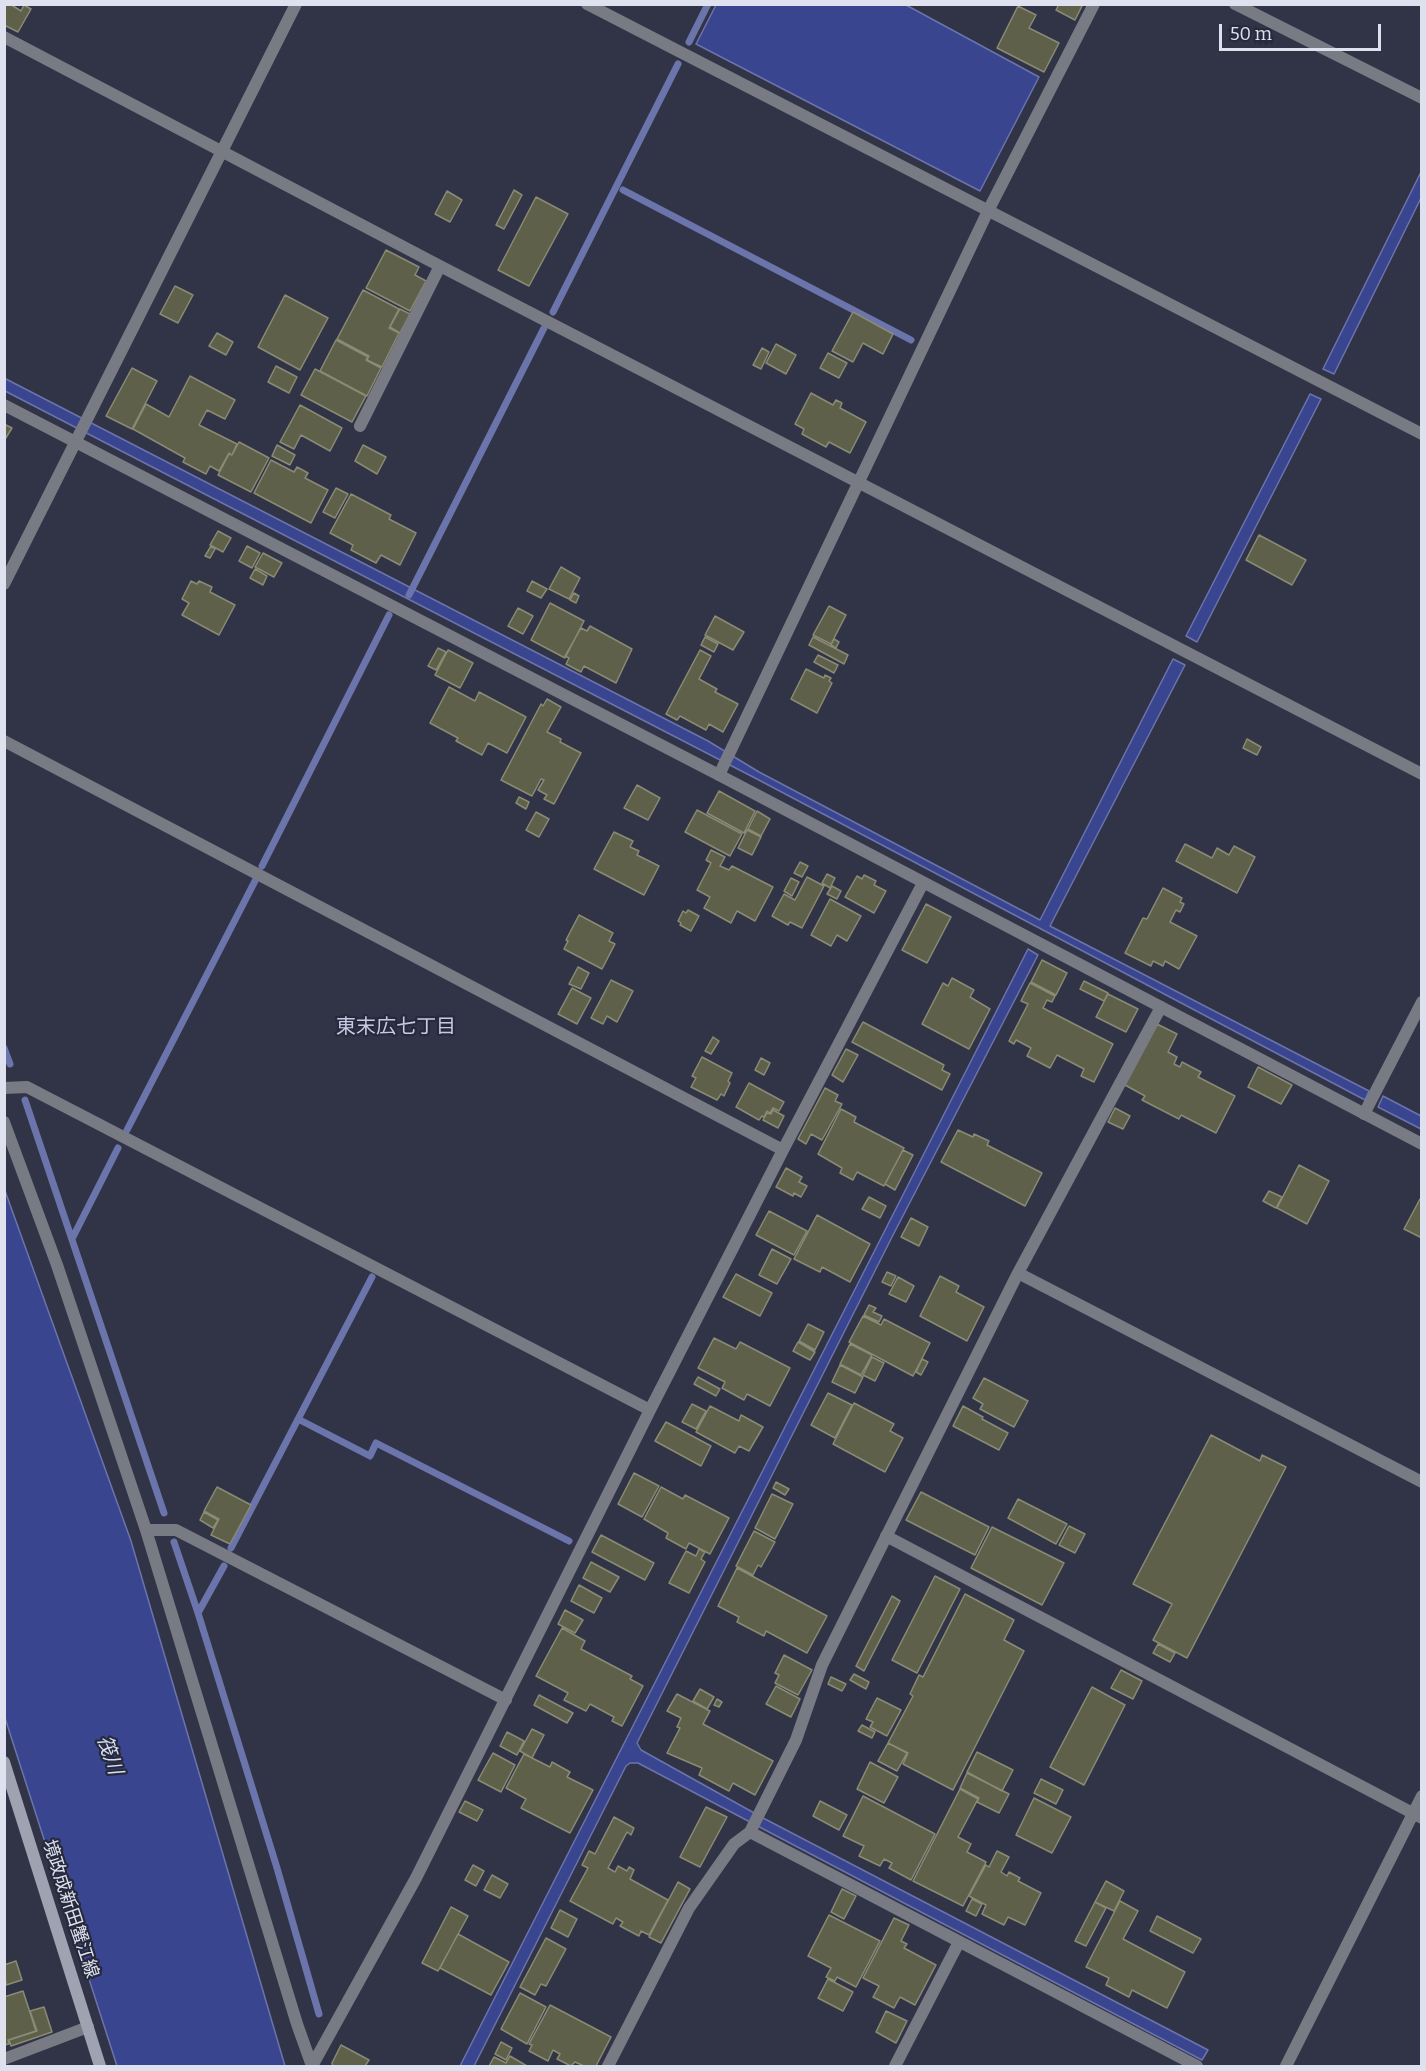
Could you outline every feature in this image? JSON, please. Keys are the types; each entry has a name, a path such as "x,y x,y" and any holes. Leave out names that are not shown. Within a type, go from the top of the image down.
{"main road":[{"name":"境政成新田蟹江線","path":"4,1762 100,2067"}],"street":[{"path":"4,584 296,4"},
{"path":"587,4 1422,434"},
{"path":"721,771 988,211 1094,4"},
{"path":"1236,4 1422,98"},
{"path":"4,37 440,266 1422,774"},
{"path":"360,426 440,266"},
{"path":"4,405 79,438 721,771 923,883 1422,1144"},
{"path":"4,741 783,1150"},
{"path":"312,2066 416,1878 650,1410 923,883"},
{"path":"1364,1114 1422,1002"},
{"path":"608,2067 689,1908 734,1844 751,1829 760,1812 796,1740 822,1665 886,1536 1018,1273 1161,1007"},
{"path":"4,1088 27,1088 650,1410"},
{"path":"4,1122 57,1265 146,1530 297,2024 312,2066"},
{"path":"1018,1273 1422,1482"},
{"path":"146,1530 176,1530 506,1700"},
{"path":"886,1536 1417,1816"},
{"path":"1286,2067 1417,1816 1422,1796"},
{"path":"751,1829 1197,2067"},
{"path":"896,2067 959,1942"},
{"path":"4,2059 88,2026"}],"water":[{"path":"716,5 906,5 1039,77 980,191 696,44"},
{"path":"1421,172 1421,198 1334,374 1323,369"},
{"path":"4,378 708,741 759,772 1040,920 1173,659 1185,665 1050,926 1369,1091 1365,1100 755,778 5,391"},
{"path":"1310,394 1321,399 1197,642 1186,636"},
{"path":"1028,949 1038,955 892,1237 637,1743 641,1750 765,1819 1208,2050 1202,2060 638,1763 630,1763 626,1766 474,2066 460,2066"},
{"path":"1383,1096 1421,1116 1421,1129 1378,1107"},
{"name":"筏川","path":"4,1188 131,1541 285,2066 117,2066 5,1718"}],"building":[{"path":"4,4 10,4 21,11 24,5 31,9 18,32 4,25"},
{"path":"1059,4 1083,4 1075,20 1056,10"},
{"path":"1018,6 1036,15 1029,28 1059,43 1044,72 997,48"},
{"path":"514,190 522,195 504,229 496,225"},
{"path":"447,191 462,200 450,222 435,214"},
{"path":"536,197 568,214 529,286 498,270"},
{"path":"386,250 419,267 415,275 426,281 410,311 366,288"},
{"path":"175,286 193,295 178,323 160,314"},
{"path":"363,290 399,309 389,328 399,333 382,367 367,360 369,356 337,339"},
{"path":"285,295 328,318 300,370 258,347"},
{"path":"400,309 410,314 400,333 390,327"},
{"path":"853,312 893,334 883,354 863,343 853,362 832,351"},
{"path":"217,333 233,342 226,355 209,346"},
{"path":"336,340 368,357 366,360 381,368 367,396 320,371"},
{"path":"776,344 796,355 786,374 766,363"},
{"path":"762,348 769,352 761,369 753,365"},
{"path":"828,353 847,363 839,378 820,368"},
{"path":"276,366 297,377 289,393 268,382"},
{"path":"132,368 157,381 132,429 106,416"},
{"path":"315,369 366,396 352,422 301,395"},
{"path":"190,376 235,400 225,419 207,410 199,425 237,444 232,455 229,453 219,471 210,466 206,474 183,462 185,458 133,429 146,404 169,417"},
{"path":"811,393 833,405 836,400 842,403 840,408 866,422 850,453 829,442 826,447 802,434 804,429 795,424"},
{"path":"300,405 342,428 330,451 301,435 294,449 280,442"},
{"path":"4,424 12,428 4,441"},
{"path":"239,442 269,458 251,492 218,475 229,454 232,455"},
{"path":"277,445 295,455 290,465 272,456"},
{"path":"363,445 386,457 377,474 355,461"},
{"path":"271,460 294,472 297,467 308,473 305,478 328,490 311,523 254,493"},
{"path":"336,488 348,494 335,518 323,512"},
{"path":"351,494 391,515 389,519 416,533 400,565 381,555 376,563 351,550 353,545 330,533"},
{"path":"218,531 231,538 223,552 210,545"},
{"path":"1259,535 1306,560 1292,585 1246,560"},
{"path":"211,546 215,549 210,558 205,556"},
{"path":"247,546 260,553 252,568 239,561"},
{"path":"263,553 282,563 274,577 255,567"},
{"path":"561,567 580,578 569,599 549,589"},
{"path":"255,569 267,576 263,585 250,578"},
{"path":"191,581 197,584 199,581 212,587 210,592 235,605 219,635 182,615 189,603 182,599"},
{"path":"532,581 547,589 541,598 527,591"},
{"path":"574,593 579,596 576,603 570,600"},
{"path":"550,603 584,621 565,658 531,640"},
{"path":"829,606 846,615 831,644 813,635"},
{"path":"518,608 533,616 523,634 508,626"},
{"path":"715,616 744,632 733,650 705,635"},
{"path":"590,626 632,649 616,683 584,666 581,672 566,664 569,658 565,656 581,628 587,631"},
{"path":"705,637 718,644 714,652 701,645"},
{"path":"813,637 848,655 844,664 809,645"},
{"path":"834,639 839,642 836,648 831,645"},
{"path":"438,648 446,652 436,670 428,666"},
{"path":"448,650 473,663 460,688 435,675"},
{"path":"700,650 711,656 699,679 717,689 715,692 738,704 723,732 709,724 706,730 680,716 677,720 666,714"},
{"path":"818,655 838,665 834,673 814,662"},
{"path":"806,669 824,678 825,675 831,678 829,681 832,683 817,713 791,699"},
{"path":"449,687 475,701 479,692 526,717 507,753 488,743 482,755 456,741 458,738 430,723"},
{"path":"547,699 561,707 547,732 581,753 554,804 544,799 547,795 538,790 544,780 541,779 532,796 501,780 541,704 543,706"},
{"path":"1247,739 1261,747 1257,755 1243,748"},
{"path":"637,785 660,798 648,820 624,808"},
{"path":"719,791 755,811 744,833 707,813"},
{"path":"519,797 529,802 526,809 516,803"},
{"path":"697,810 742,834 730,856 685,832"},
{"path":"757,811 770,819 761,836 748,829"},
{"path":"536,812 549,819 539,837 526,830"},
{"path":"747,830 761,837 752,855 738,848"},
{"path":"614,832 633,841 630,847 639,851 637,855 659,866 644,895 594,869"},
{"path":"1185,844 1212,858 1217,848 1229,855 1234,846 1255,857 1237,893 1176,861"},
{"path":"711,850 725,857 720,866 729,870 732,866 773,887 755,921 737,911 731,923 704,908 710,897 697,890 711,863 706,860"},
{"path":"800,862 808,866 802,877 794,873"},
{"path":"827,874 835,878 830,888 822,883"},
{"path":"864,875 876,881 874,885 886,891 874,913 845,897 857,876 862,879"},
{"path":"807,877 824,886 802,928 790,922 788,925 772,916 784,894 795,900"},
{"path":"791,878 799,882 792,896 784,891"},
{"path":"832,886 841,891 837,899 827,894"},
{"path":"1163,888 1182,898 1180,902 1184,904 1180,912 1176,910 1170,922 1197,936 1179,969 1165,961 1163,966 1153,961 1151,966 1125,953 1143,918 1147,919"},
{"path":"830,899 861,916 847,941 837,935 831,946 811,935"},
{"path":"926,904 951,917 927,963 902,950"},
{"path":"688,910 699,916 691,931 680,925 678,921 683,911 686,913"},
{"path":"579,915 613,933 609,941 615,944 602,969 564,949 568,941 566,940"},
{"path":"1042,960 1067,973 1056,995 1031,982"},
{"path":"578,967 589,973 581,989 569,984"},
{"path":"952,978 974,990 970,997 990,1009 969,1049 922,1024 943,983 948,986"},
{"path":"611,980 633,991 617,1022 607,1016 603,1024 591,1018"},
{"path":"1084,981 1108,993 1104,1001 1080,989"},
{"path":"1030,983 1055,996 1052,1002 1047,1000 1043,1008 1113,1044 1094,1082 1081,1076 1084,1069 1057,1055 1050,1068 1027,1056 1031,1048 1016,1040 1014,1044 1009,1041 1028,1004 1021,1001"},
{"path":"572,988 591,998 577,1024 558,1014"},
{"path":"1108,994 1138,1009 1126,1032 1096,1017"},
{"path":"863,1022 944,1065 942,1070 950,1074 942,1090 852,1042"},
{"path":"1157,1024 1177,1034 1168,1052 1177,1057 1174,1064 1180,1067 1182,1062 1201,1072 1198,1077 1235,1096 1216,1133 1181,1115 1179,1119 1142,1100 1145,1096 1125,1085"},
{"path":"713,1037 719,1041 711,1054 705,1051"},
{"path":"846,1049 858,1055 843,1082 832,1075"},
{"path":"702,1057 732,1073 724,1096 721,1094 717,1100 691,1087 696,1078 692,1076"},
{"path":"761,1058 770,1063 764,1075 755,1070"},
{"path":"1258,1067 1292,1085 1281,1104 1248,1087"},
{"path":"749,1083 784,1102 779,1111 773,1108 770,1113 767,1111 759,1120 736,1107"},
{"path":"825,1088 838,1095 835,1101 842,1104 822,1140 811,1134 806,1144 798,1139"},
{"path":"1115,1108 1130,1116 1123,1129 1108,1122"},
{"path":"841,1109 856,1117 854,1122 904,1148 884,1186 857,1172 853,1180 840,1173 842,1168 818,1154"},
{"path":"773,1110 784,1116 778,1128 763,1120 767,1113 771,1114"},
{"path":"958,1130 989,1141 987,1145 1042,1173 1025,1206 941,1162"},
{"path":"903,1150 913,1155 895,1190 885,1184"},
{"path":"1299,1165 1329,1181 1307,1224 1277,1208"},
{"path":"786,1168 802,1177 799,1182 807,1186 801,1197 794,1193 793,1196 776,1187"},
{"path":"1269,1191 1282,1197 1276,1208 1263,1201"},
{"path":"869,1197 886,1206 880,1218 862,1209"},
{"path":"1420,1199 1422,1200 1422,1238 1404,1229"},
{"path":"769,1211 807,1231 794,1255 756,1235"},
{"path":"817,1215 870,1244 850,1282 822,1267 820,1272 794,1259"},
{"path":"911,1218 928,1227 919,1246 901,1237"},
{"path":"772,1249 791,1259 777,1284 759,1275"},
{"path":"887,1272 896,1276 891,1286 882,1282"},
{"path":"736,1274 772,1293 760,1316 723,1297"},
{"path":"940,1276 959,1286 956,1292 984,1307 967,1341 920,1316"},
{"path":"898,1277 914,1286 906,1302 889,1294"},
{"path":"869,1305 876,1308 873,1312 882,1316 879,1322 864,1315"},
{"path":"863,1316 881,1325 884,1319 930,1343 913,1376 849,1342"},
{"path":"808,1324 824,1332 815,1350 799,1341"},
{"path":"714,1338 736,1349 740,1342 790,1368 770,1406 747,1394 744,1400 722,1388 725,1382 698,1368"},
{"path":"798,1342 815,1352 810,1360 793,1351"},
{"path":"850,1344 872,1355 861,1375 840,1364"},
{"path":"872,1357 884,1363 875,1381 863,1375"},
{"path":"922,1359 928,1362 921,1375 916,1372"},
{"path":"840,1365 863,1377 855,1393 832,1382"},
{"path":"698,1377 720,1389 716,1396 694,1384"},
{"path":"984,1378 1028,1401 1014,1427 980,1409 983,1404 973,1398"},
{"path":"828,1393 852,1405 835,1438 811,1425"},
{"path":"854,1403 894,1424 890,1431 903,1438 885,1472 833,1444"},
{"path":"692,1404 706,1411 696,1429 682,1422"},
{"path":"710,1406 739,1421 741,1415 763,1427 749,1451 739,1446 735,1453 696,1432"},
{"path":"963,1406 1008,1433 999,1450 953,1426"},
{"path":"666,1422 711,1446 701,1466 655,1441"},
{"path":"1211,1435 1260,1461 1262,1455 1286,1467 1187,1658 1153,1640 1172,1604 1133,1584"},
{"path":"634,1473 659,1486 642,1517 618,1504"},
{"path":"776,1482 789,1489 785,1495 773,1488"},
{"path":"217,1487 251,1505 230,1544 211,1535 219,1519 204,1511"},
{"path":"661,1487 683,1499 685,1495 729,1518 710,1554 689,1543 686,1549 666,1538 668,1533 644,1519"},
{"path":"921,1492 989,1527 975,1555 906,1520"},
{"path":"772,1494 793,1504 775,1539 755,1528"},
{"path":"1018,1499 1067,1524 1056,1544 1008,1518"},
{"path":"204,1512 218,1520 213,1528 200,1520"},
{"path":"1069,1526 1085,1534 1075,1553 1059,1545"},
{"path":"992,1527 1064,1563 1042,1605 971,1568"},
{"path":"754,1531 775,1542 761,1567 758,1565 753,1575 736,1566"},
{"path":"601,1535 654,1563 645,1580 592,1552"},
{"path":"699,1549 705,1552 701,1559 705,1562 689,1593 669,1583 686,1551 696,1556"},
{"path":"591,1562 619,1577 610,1592 583,1578"},
{"path":"737,1568 827,1616 807,1653 766,1631 764,1636 737,1622 739,1617 718,1606"},
{"path":"935,1576 960,1589 917,1673 892,1660"},
{"path":"579,1585 602,1598 594,1613 571,1601"},
{"path":"965,1594 1014,1620 1004,1640 1024,1651 953,1790 903,1764 908,1753 888,1743 913,1696 910,1694 919,1675 923,1677"},
{"path":"892,1596 900,1601 864,1671 856,1666"},
{"path":"565,1610 583,1620 575,1633 558,1624"},
{"path":"562,1628 585,1641 581,1649 632,1676 630,1679 643,1686 622,1726 612,1721 614,1717 590,1704 586,1711 564,1700 568,1693 536,1676"},
{"path":"1158,1644 1175,1653 1170,1662 1153,1653"},
{"path":"784,1655 812,1670 798,1695 775,1683 779,1675 775,1673"},
{"path":"1121,1670 1142,1681 1133,1699 1111,1688"},
{"path":"854,1674 869,1682 866,1689 850,1680"},
{"path":"831,1677 846,1684 842,1691 828,1684"},
{"path":"776,1686 800,1699 791,1717 766,1704"},
{"path":"1092,1687 1125,1705 1084,1785 1050,1767"},
{"path":"700,1689 714,1697 707,1709 693,1701"},
{"path":"677,1694 710,1711 703,1724 773,1761 755,1795 733,1783 729,1791 699,1775 702,1768 667,1753 680,1728 677,1727 681,1718 667,1711"},
{"path":"539,1695 573,1713 567,1723 534,1705"},
{"path":"877,1698 901,1710 887,1736 870,1727 873,1722 866,1719"},
{"path":"717,1699 722,1702 719,1707 714,1705"},
{"path":"862,1725 875,1732 872,1738 858,1731"},
{"path":"532,1729 544,1735 532,1758 520,1751"},
{"path":"507,1732 524,1741 517,1755 500,1746"},
{"path":"888,1743 907,1753 897,1771 878,1761"},
{"path":"977,1752 1013,1770 1002,1791 967,1772"},
{"path":"493,1753 515,1765 501,1792 478,1780"},
{"path":"524,1754 550,1767 552,1762 570,1772 567,1777 593,1790 570,1833 521,1808 526,1799 506,1788"},
{"path":"870,1762 898,1777 884,1803 857,1789"},
{"path":"967,1773 1009,1794 999,1813 977,1802 979,1798 960,1788"},
{"path":"1041,1779 1063,1790 1056,1804 1034,1793"},
{"path":"960,1789 978,1799 958,1837 971,1844 967,1852 986,1862 963,1906 913,1881"},
{"path":"863,1796 935,1834 911,1880 889,1868 892,1863 884,1859 880,1866 859,1856 864,1846 843,1836"},
{"path":"1034,1798 1071,1817 1052,1853 1016,1835"},
{"path":"465,1801 483,1810 477,1821 459,1812"},
{"path":"820,1801 847,1815 839,1830 813,1816"},
{"path":"706,1807 727,1817 700,1867 680,1857"},
{"path":"614,1817 634,1828 631,1835 627,1832 608,1868 615,1872 618,1866 627,1871 629,1867 634,1870 630,1879 668,1900 649,1935 641,1931 639,1936 620,1926 623,1922 616,1918 613,1924 570,1901 588,1868 582,1865 589,1851 595,1854"},
{"path":"997,1851 1009,1857 1001,1872 1007,1876 1009,1872 1020,1878 1018,1881 1041,1893 1025,1925 1008,1917 1004,1925 982,1914 986,1905 969,1896 986,1865 989,1867"},
{"path":"473,1865 484,1871 476,1886 465,1880"},
{"path":"492,1875 508,1884 500,1898 484,1890"},
{"path":"1106,1881 1124,1891 1114,1911 1095,1902"},
{"path":"678,1882 690,1889 661,1943 649,1937"},
{"path":"842,1889 856,1896 844,1919 831,1912"},
{"path":"972,1899 982,1904 976,1916 966,1911"},
{"path":"1120,1901 1138,1911 1123,1939 1185,1972 1167,2008 1132,1990 1129,1997 1106,1985 1109,1978 1086,1967"},
{"path":"1095,1902 1106,1908 1086,1946 1075,1941"},
{"path":"451,1907 468,1916 438,1971 422,1963"},
{"path":"560,1910 577,1919 568,1937 551,1928"},
{"path":"829,1915 880,1941 856,1987 837,1977 835,1981 826,1977 831,1968 808,1956"},
{"path":"1157,1916 1201,1939 1193,1953 1150,1931"},
{"path":"894,1918 909,1925 901,1941 907,1944 904,1948 936,1965 915,2005 900,1997 894,2008 873,1997 879,1986 863,1978"},
{"path":"458,1934 509,1962 491,1995 440,1968"},
{"path":"546,1938 566,1949 546,1986 541,1984 535,1995 520,1987"},
{"path":"16,1961 22,1980 6,1985 4,1965"},
{"path":"828,1979 853,1992 843,2011 818,1998"},
{"path":"23,1991 36,2031 8,2040 9,2044 4,2045 4,1997"},
{"path":"520,1993 546,2007 527,2044 501,2029"},
{"path":"550,2005 611,2037 596,2066 584,2066 575,2062 571,2066 557,2059 560,2054 553,2050 548,2061 529,2051 532,2045 529,2044"},
{"path":"44,2007 52,2032 11,2046 9,2040 37,2031 30,2011"},
{"path":"886,2011 907,2021 896,2043 876,2032"},
{"path":"501,2042 512,2048 506,2060 495,2054"},
{"path":"341,2045 369,2060 365,2066 333,2066 332,2063"},
{"path":"510,2056 527,2066 489,2066 494,2057 506,2063"}],"waterway":[{"path":"689,42 708,4"},
{"path":"553,312 678,64"},
{"path":"623,190 911,340"},
{"path":"409,595 544,328"},
{"path":"262,866 389,615"},
{"path":"127,1130 255,881"},
{"path":"4,1048 10,1064"},
{"path":"25,1100 164,1513"},
{"path":"73,1237 118,1148"},
{"path":"231,1548 372,1277"},
{"path":"298,1419 370,1456 376,1443 569,1541"},
{"path":"174,1542 277,1868 319,2014"},
{"path":"198,1613 224,1566"}],"district":[{"name":"東末広七丁目","path":"396,1027"}]}
